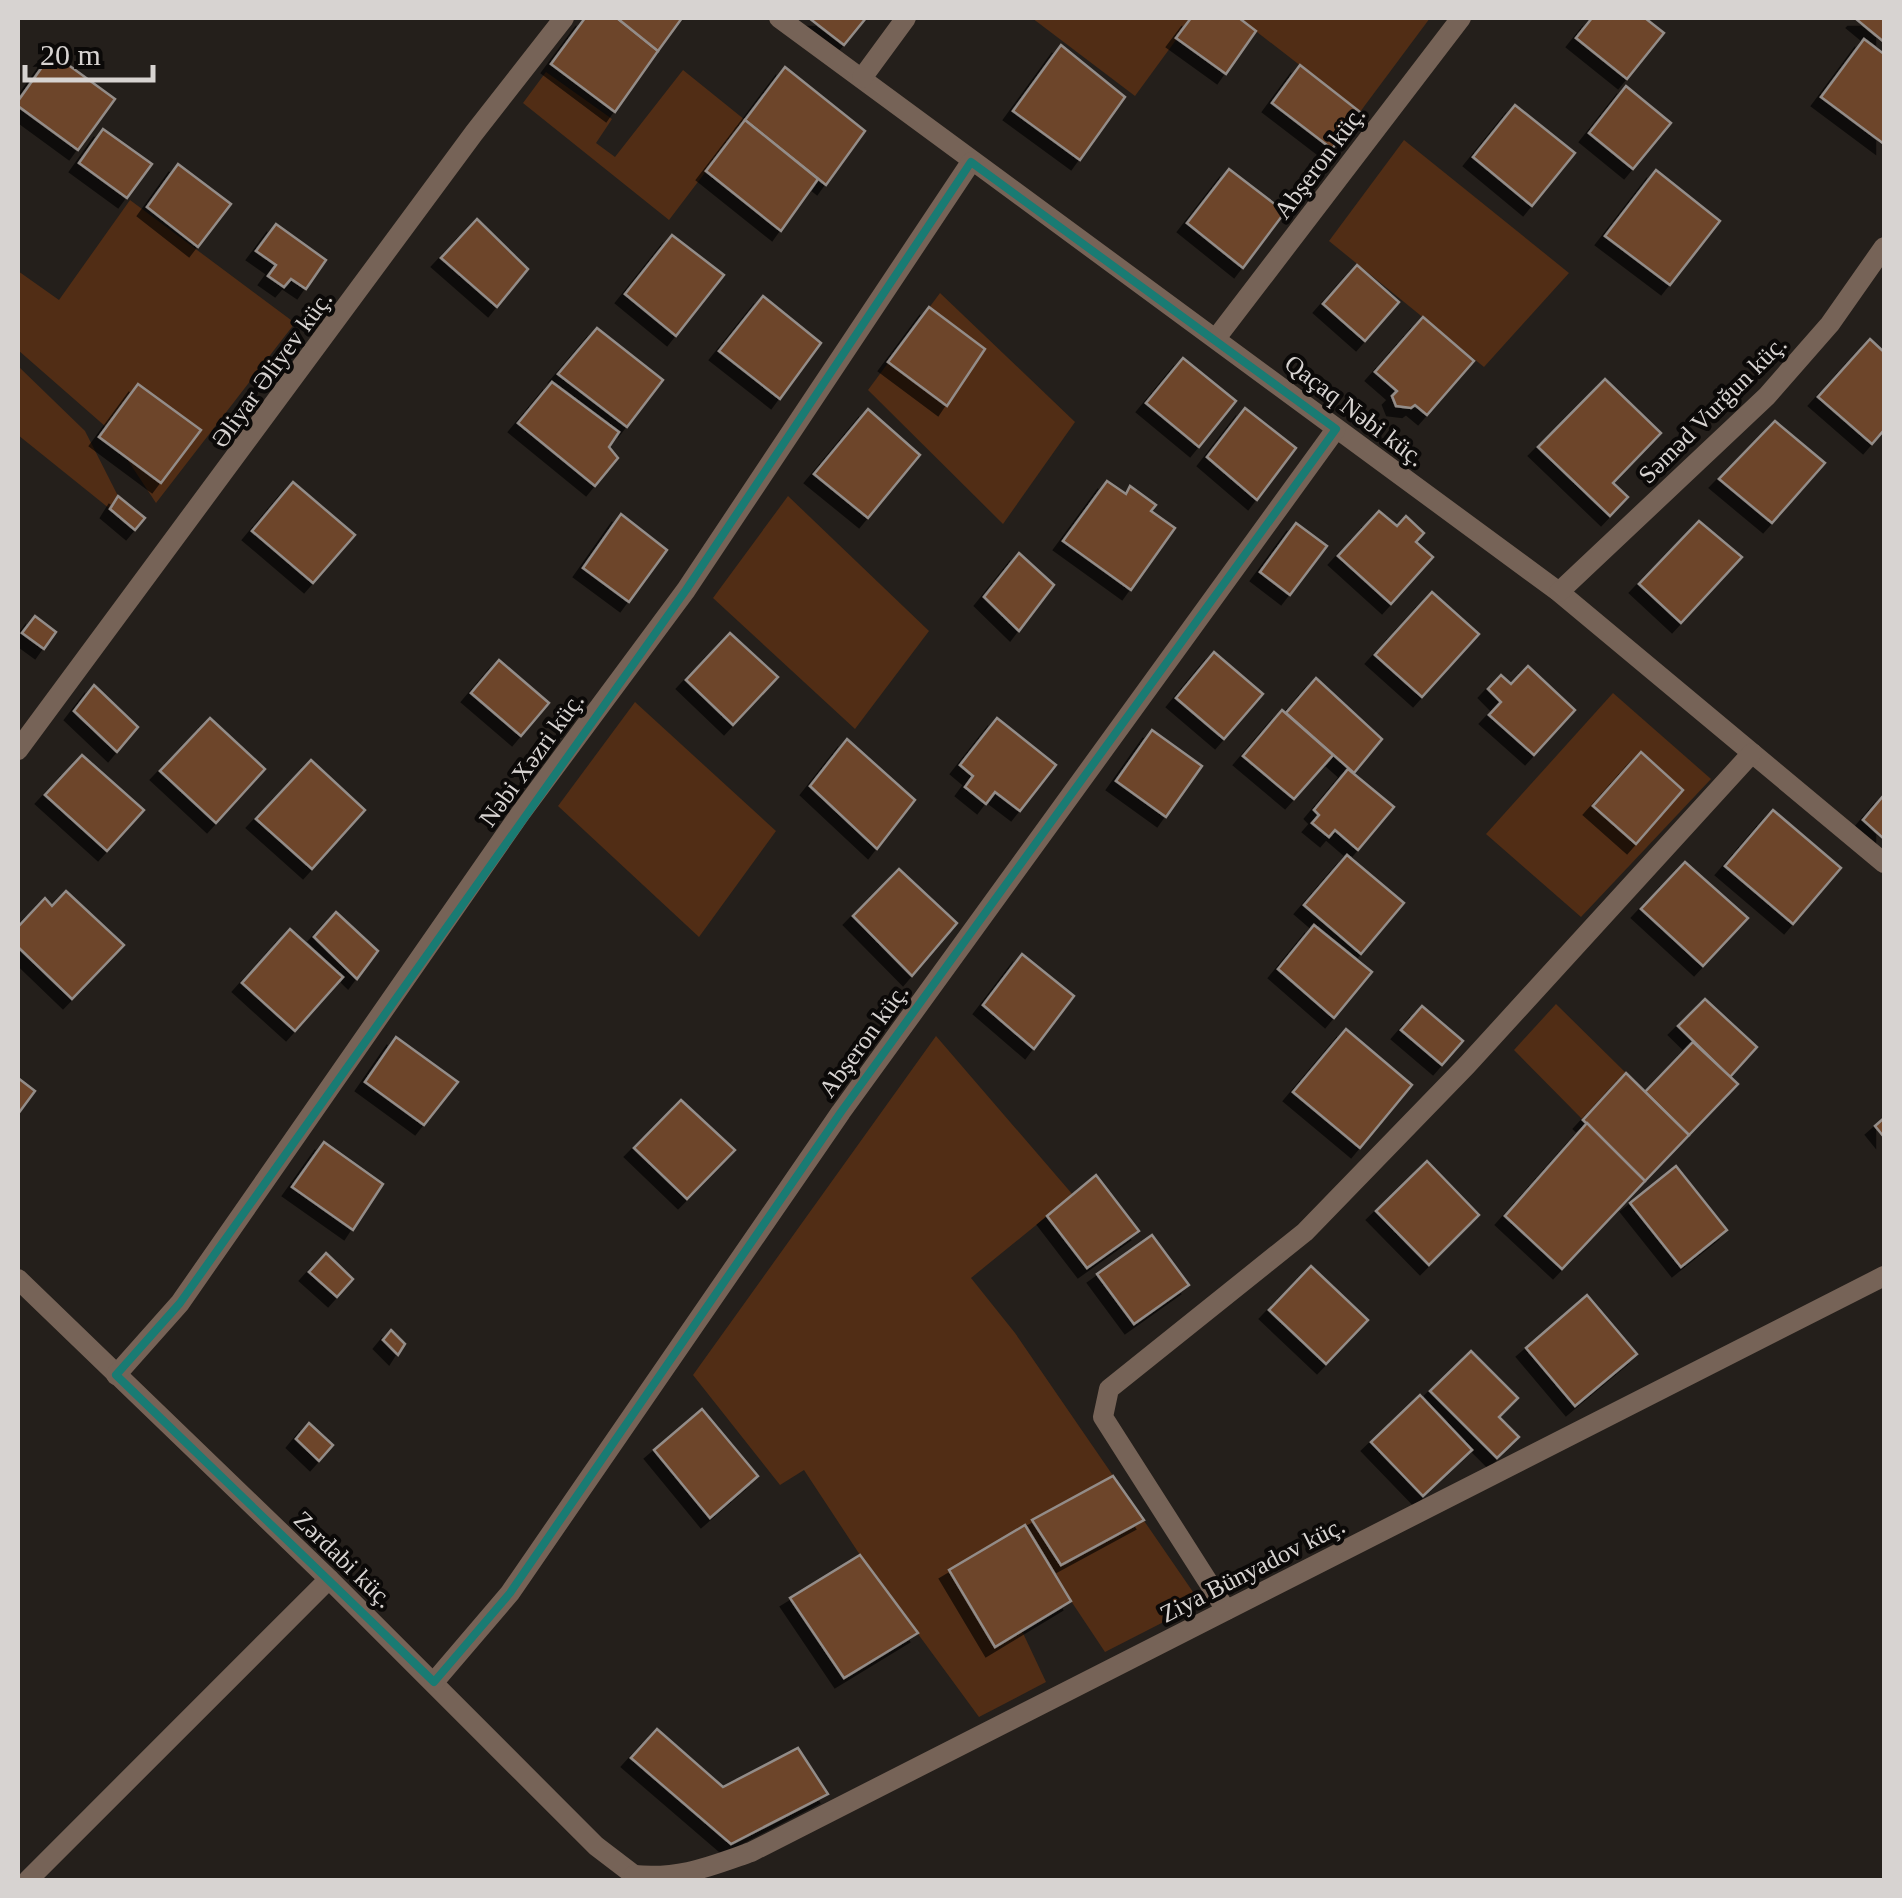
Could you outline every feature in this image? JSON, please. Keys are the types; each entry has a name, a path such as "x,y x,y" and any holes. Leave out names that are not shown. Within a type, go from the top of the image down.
{"street":[{"name":"Əliyar Əliyev küç.","path":"18,750 564,18"},
{"name":"Qaçaq Nəbi küç.","path":"779,18 971,162 1217,337 1558,592 1884,863"},
{"path":"862,78 906,18"},
{"name":"Abşeron küç.","path":"1217,337 1460,18"},
{"name":"Nəbi Xəzri küç.","path":"116,1375 180,1303 520,814 686,590 971,162"},
{"name":"Səməd Vurğun küç.","path":"1558,592 1767,396 1830,324 1884,247"},
{"name":"Abşeron küç.","path":"434,1682 510,1592 841,1112 1336,429"},
{"path":"1226,1610 1103,1417 1109,1390 1305,1232 1467,1065 1752,753"},
{"name":"Ziya Bünyadov küç.","path":"632,1878 666,1878 702,1871 751,1852 1884,1276"},
{"name":"Zərdabi küç.","path":"18,1279 330,1579 632,1878"},
{"path":"28,1880 330,1579"}],"highlighted area":[{"path":"971,162 1336,429 841,1112 510,1593 434,1682 116,1375 180,1303 686,590"}],"shaded area":[{"path":"1032,18 1192,18 1135,96"},
{"path":"1239,18 1430,18 1360,112"},
{"path":"683,70 745,120 669,220 523,103 546,72 612,119 596,143 615,157"},
{"path":"1404,140 1569,273 1484,367 1329,241"},
{"path":"130,200 295,323 156,503 106,427 18,350 18,271 59,300"},
{"path":"940,293 1075,422 1003,524 868,390"},
{"path":"18,366 85,431 118,496 110,509 18,435"},
{"path":"788,496 929,631 855,729 713,598"},
{"path":"1613,693 1711,779 1581,917 1486,834"},
{"path":"635,702 776,831 699,937 558,806"},
{"path":"1556,1004 1626,1073 1583,1120 1514,1050"},
{"path":"936,1036 1073,1195 971,1278 1015,1333 1193,1592 1189,1609 1105,1652 1071,1601 1022,1631 1046,1682 979,1717 860,1555 804,1470 780,1485 693,1375"}],"building":[{"path":"585,18 617,18 658,51 615,112 551,64"},
{"path":"617,18 682,18 658,51"},
{"path":"809,18 866,18 844,45"},
{"path":"1191,18 1239,18 1256,31 1226,74 1176,38"},
{"path":"1592,18 1645,18 1664,33 1627,79 1576,38"},
{"path":"1884,18 1884,42 1856,19"},
{"path":"1864,39 1884,54 1884,144 1821,97"},
{"path":"1061,45 1125,97 1080,160 1013,111"},
{"path":"52,53 115,99 78,150 18,106"},
{"path":"1300,65 1360,112 1332,149 1272,103"},
{"path":"785,67 865,131 826,185 745,120"},
{"path":"1626,86 1671,123 1633,169 1589,133"},
{"path":"1515,105 1575,153 1532,206 1473,157"},
{"path":"745,120 818,179 781,231 706,171"},
{"path":"103,129 152,164 127,198 79,163"},
{"path":"178,164 231,204 198,247 147,207"},
{"path":"1229,169 1285,212 1243,268 1187,223"},
{"path":"1656,170 1720,221 1670,285 1605,236"},
{"path":"477,219 528,269 497,307 441,258"},
{"path":"276,224 326,260 306,289 291,279 284,287 268,276 276,265 256,251"},
{"path":"672,235 724,275 676,336 625,294"},
{"path":"1357,265 1399,302 1365,341 1323,304"},
{"path":"763,296 821,343 780,399 719,351"},
{"path":"929,307 985,349 947,406 888,362"},
{"path":"1423,317 1474,361 1427,415 1415,405 1396,406 1392,396 1397,391 1375,372"},
{"path":"597,328 663,380 627,427 558,374"},
{"path":"1870,339 1884,352 1884,430 1872,444 1818,397"},
{"path":"1183,358 1236,401 1199,447 1146,403"},
{"path":"1605,379 1661,433 1613,483 1628,497 1610,516 1538,447"},
{"path":"552,382 619,432 609,447 618,458 595,486 518,423"},
{"path":"138,384 201,430 161,483 99,437"},
{"path":"1245,408 1296,448 1257,500 1207,457"},
{"path":"868,409 920,455 868,518 814,474"},
{"path":"1775,421 1825,463 1772,523 1719,479"},
{"path":"1107,481 1126,494 1130,486 1156,505 1151,511 1175,528 1131,590 1063,541"},
{"path":"293,482 355,535 313,583 252,531"},
{"path":"118,496 145,518 135,530 110,509"},
{"path":"1379,511 1397,526 1406,516 1424,533 1416,542 1433,557 1391,604 1338,556"},
{"path":"621,514 667,550 629,602 583,568"},
{"path":"1699,521 1742,557 1681,623 1639,584"},
{"path":"1296,523 1327,546 1290,595 1260,572"},
{"path":"1019,553 1054,585 1019,631 984,597"},
{"path":"1432,592 1479,634 1422,697 1375,655"},
{"path":"35,616 56,632 44,649 22,633"},
{"path":"730,633 778,677 733,725 686,680"},
{"path":"1214,652 1263,694 1224,739 1176,698"},
{"path":"499,660 549,703 521,736 471,693"},
{"path":"1528,666 1575,710 1534,755 1489,715 1501,702 1488,689 1501,675 1511,684"},
{"path":"1316,678 1382,739 1354,773 1286,713"},
{"path":"94,685 138,727 117,752 74,711"},
{"path":"1282,710 1333,755 1294,799 1243,756"},
{"path":"210,718 265,769 216,823 160,771"},
{"path":"997,718 1056,765 1020,811 995,792 986,804 965,787 973,776 960,765"},
{"path":"1152,730 1202,766 1166,817 1116,781"},
{"path":"847,739 915,800 877,849 810,786"},
{"path":"1641,752 1683,790 1636,844 1593,806"},
{"path":"82,755 144,810 107,851 45,795"},
{"path":"311,760 365,810 312,869 256,819"},
{"path":"1348,769 1394,807 1358,850 1335,830 1329,837 1312,823 1319,815 1314,810"},
{"path":"1884,795 1884,839 1863,820"},
{"path":"1773,810 1841,868 1793,924 1725,866"},
{"path":"1347,855 1404,903 1361,954 1304,905"},
{"path":"1685,862 1748,918 1703,966 1641,909"},
{"path":"899,869 957,923 912,976 853,916"},
{"path":"66,891 124,945 72,999 18,947 18,927 45,898 52,906"},
{"path":"336,912 378,951 357,979 314,937"},
{"path":"1314,925 1372,972 1334,1018 1278,969"},
{"path":"290,929 343,977 295,1031 242,983"},
{"path":"1022,954 1074,996 1034,1049 983,1005"},
{"path":"1705,999 1757,1047 1730,1077 1678,1026"},
{"path":"1422,1006 1463,1041 1442,1065 1401,1030"},
{"path":"1346,1029 1412,1085 1360,1148 1293,1092"},
{"path":"396,1037 458,1082 424,1125 365,1082"},
{"path":"1693,1042 1738,1084 1689,1135 1645,1092"},
{"path":"1626,1073 1689,1135 1645,1181 1583,1120"},
{"path":"18,1078 35,1091 18,1114"},
{"path":"681,1100 735,1150 687,1199 634,1148"},
{"path":"1884,1118 1884,1137 1875,1126"},
{"path":"1587,1123 1645,1181 1562,1269 1505,1216"},
{"path":"324,1142 383,1184 353,1230 292,1187"},
{"path":"1427,1161 1479,1215 1429,1265 1376,1211"},
{"path":"1676,1166 1727,1230 1681,1267 1630,1203"},
{"path":"1096,1175 1139,1231 1087,1268 1047,1216"},
{"path":"1152,1235 1189,1285 1134,1324 1097,1274"},
{"path":"326,1253 353,1279 337,1297 309,1272"},
{"path":"1311,1266 1368,1320 1326,1364 1269,1310"},
{"path":"1587,1295 1637,1354 1575,1406 1526,1348"},
{"path":"391,1330 405,1344 398,1355 383,1340"},
{"path":"1471,1351 1518,1398 1499,1417 1519,1437 1497,1458 1430,1391"},
{"path":"1420,1395 1472,1450 1423,1496 1371,1442"},
{"path":"702,1409 758,1476 710,1518 654,1450"},
{"path":"309,1423 333,1445 319,1461 296,1439"},
{"path":"1113,1476 1144,1520 1061,1565 1032,1520"},
{"path":"1025,1525 1071,1601 995,1647 949,1570"},
{"path":"860,1555 918,1633 844,1678 790,1598"},
{"path":"657,1729 723,1787 798,1748 828,1794 731,1844 631,1758"}]}
